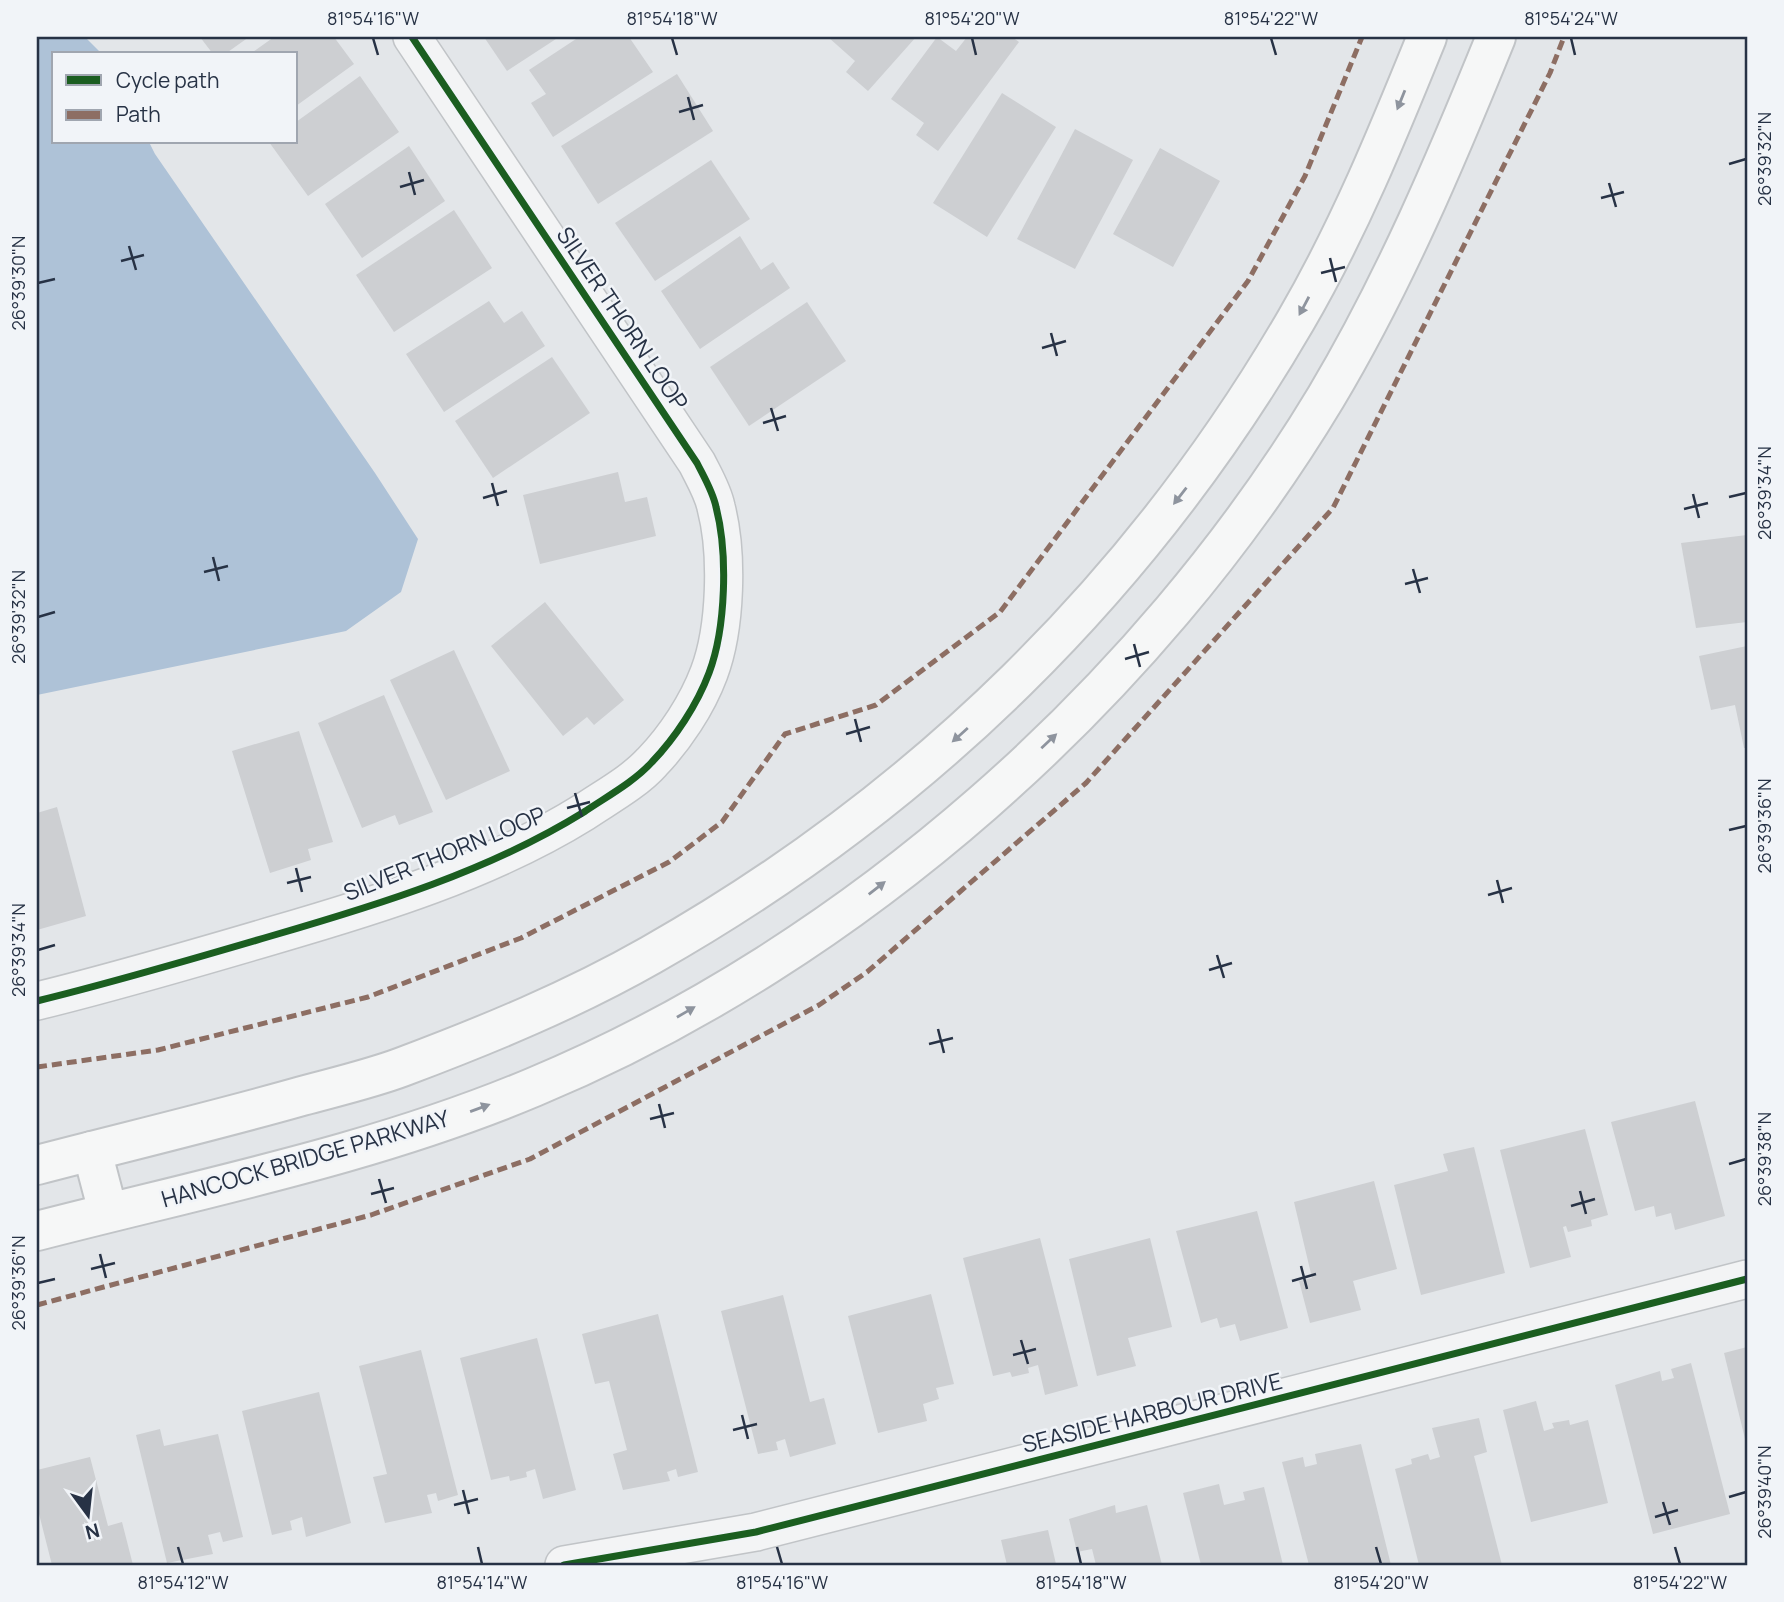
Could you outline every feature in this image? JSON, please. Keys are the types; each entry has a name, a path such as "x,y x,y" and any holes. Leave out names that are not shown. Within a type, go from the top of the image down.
{"main road":[{"path":"37,1165 264,1107 396,1069 522,1019 649,956 769,883 827,843 937,756 1040,659 1089,606 1180,496 1222,438 1292,327 1332,253 1363,189 1427,37"},
{"name":"HANCOCK BRIDGE PARKWAY","path":"37,1231 362,1147 538,1086 650,1033 758,971 860,901 969,816 1070,722 1151,634 1248,513 1325,398 1390,279 1448,156 1496,37"},
{"path":"93,1151 108,1212"}],"street":[{"name":"SILVER THORN LOOP","path":"37,1001 120,981 377,905 469,869 556,829 604,799 651,764 676,733 709,673 724,593 724,549 716,504 697,463 412,37"},
{"name":"SEASIDE HARBOUR DRIVE","path":"564,1565 664,1550 769,1529 1747,1279"}],"water":[{"path":"37,37 85,37 100,52 52,52 52,144 150,144 418,539 401,592 346,631 37,695"}],"building":[{"path":"200,37 249,37 228,52 211,52"},
{"path":"274,37 334,37 354,64 298,105 298,52 253,52"},
{"path":"484,37 559,37 507,71"},
{"path":"579,37 629,37 653,72 553,137 531,103 546,94 529,70"},
{"path":"828,37 916,37 868,91 846,72 855,61"},
{"path":"937,37 956,51 967,37 1012,37 1019,42 938,151 916,135 924,123 891,99"},
{"path":"677,74 713,131 598,204 561,146"},
{"path":"360,76 399,132 308,196 270,144 298,144 298,121"},
{"path":"1002,93 1056,127 987,237 933,203"},
{"path":"1075,129 1133,160 1075,269 1017,239"},
{"path":"409,146 445,201 362,258 325,204"},
{"path":"1160,148 1220,181 1173,267 1113,234"},
{"path":"711,160 750,219 655,281 615,223"},
{"path":"454,210 492,268 394,332 356,275"},
{"path":"740,236 761,270 773,262 790,288 700,349 661,291"},
{"path":"489,301 504,323 522,311 545,346 444,412 406,354"},
{"path":"807,302 846,361 749,426 710,367"},
{"path":"552,357 590,413 493,478 455,421"},
{"path":"618,472 625,502 647,497 656,536 540,564 523,495"},
{"path":"1747,535 1747,622 1696,628 1681,543"},
{"path":"545,602 624,700 594,725 587,717 563,736 491,646"},
{"path":"1747,646 1747,748 1744,748 1735,705 1711,710 1699,656"},
{"path":"454,650 510,771 446,800 390,680"},
{"path":"384,695 433,812 399,825 395,815 362,828 318,723"},
{"path":"299,731 333,842 308,849 311,860 270,873 232,751"},
{"path":"57,807 86,916 37,930 37,813"},
{"path":"1695,1101 1725,1216 1675,1230 1671,1213 1656,1217 1654,1206 1635,1211 1611,1122"},
{"path":"1585,1129 1608,1215 1591,1220 1592,1226 1568,1232 1566,1226 1563,1227 1571,1257 1530,1268 1500,1150"},
{"path":"1474,1147 1505,1273 1421,1295 1394,1185 1448,1171 1443,1154"},
{"path":"1374,1181 1397,1269 1353,1281 1361,1310 1310,1323 1299,1281 1312,1278 1294,1202"},
{"path":"1257,1211 1288,1328 1240,1341 1235,1324 1220,1328 1217,1318 1201,1323 1176,1231"},
{"path":"1040,1238 1078,1386 1045,1395 1038,1365 1028,1368 1029,1373 1012,1377 1010,1372 993,1376 963,1258"},
{"path":"1150,1238 1172,1327 1128,1338 1136,1366 1097,1376 1069,1259"},
{"path":"931,1294 954,1384 936,1388 939,1399 923,1404 927,1421 878,1433 848,1316"},
{"path":"783,1295 810,1402 824,1398 836,1444 790,1457 785,1439 776,1442 778,1450 758,1454 721,1311"},
{"path":"658,1314 698,1472 678,1477 676,1469 667,1472 670,1481 623,1490 613,1454 627,1450 609,1381 595,1384 582,1334"},
{"path":"537,1338 576,1490 543,1499 535,1469 526,1472 527,1477 510,1481 509,1476 491,1480 460,1358"},
{"path":"1747,1347 1747,1443 1746,1443 1724,1353"},
{"path":"421,1350 458,1495 438,1501 436,1493 427,1495 432,1513 385,1523 373,1477 387,1474 359,1366"},
{"path":"1691,1363 1730,1514 1653,1534 1615,1385 1660,1371 1662,1381 1674,1378 1671,1369"},
{"path":"319,1392 351,1523 306,1537 302,1517 290,1521 292,1530 272,1535 242,1411"},
{"path":"1536,1401 1544,1431 1554,1428 1552,1423 1569,1420 1570,1425 1588,1420 1608,1503 1531,1522 1503,1410"},
{"path":"1479,1418 1487,1452 1474,1456 1502,1565 1419,1565 1395,1469 1412,1464 1411,1459 1428,1454 1430,1460 1440,1457 1432,1428"},
{"path":"160,1429 164,1446 218,1434 243,1537 223,1542 220,1532 208,1535 213,1554 167,1563 136,1435"},
{"path":"1361,1444 1391,1565 1309,1565 1282,1462 1303,1457 1305,1467 1317,1464 1315,1454"},
{"path":"90,1457 108,1526 122,1522 133,1565 52,1565 37,1506 37,1470"},
{"path":"1219,1484 1224,1505 1245,1500 1243,1492 1264,1487 1283,1565 1201,1565 1183,1493"},
{"path":"1115,1505 1116,1513 1147,1505 1162,1565 1096,1565 1092,1549 1077,1552 1069,1519"},
{"path":"1048,1530 1056,1564 1007,1565 1001,1540"}],"marked path":[{"path":"37,1067 158,1050 368,997 521,938 669,862 722,822 785,734 876,705 1000,612 1248,281 1305,176 1362,37"},
{"path":"37,1305 371,1215 530,1159 819,1005 867,972 1086,783 1333,508 1550,73 1564,37"}],"cycle path":[{"path":"37,1001 352,912 432,884 510,852 584,812 645,769 661,753 685,720 709,673 719,635 724,568 720,525 715,501 708,485 697,463 412,37"},
{"path":"564,1565 756,1532 1747,1279"}]}
